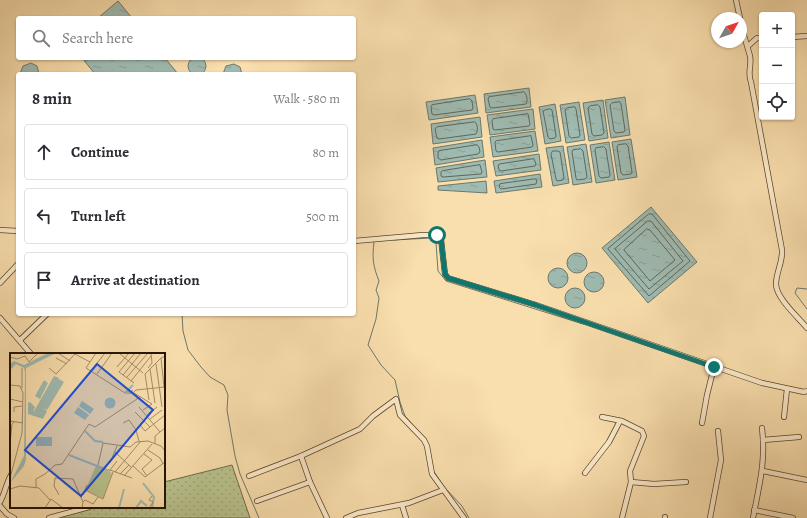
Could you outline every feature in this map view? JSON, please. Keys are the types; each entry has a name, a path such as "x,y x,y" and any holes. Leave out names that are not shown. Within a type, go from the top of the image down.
{"street":[{"path":"736,0 739,12"},
{"path":"795,37 807,36"},
{"path":"748,46 759,38"},
{"path":"747,43 751,61 749,76 782,250 782,260 777,278 777,288 783,300 807,328"},
{"path":"0,230 16,231"},
{"path":"356,240 437,235 441,239 445,274 448,278 536,305 762,383 804,392 807,391"},
{"path":"0,283 16,266"},
{"path":"20,340 45,316"},
{"path":"0,318 31,353"},
{"path":"702,423 714,367"},
{"path":"784,417 788,388"},
{"path":"249,476 301,456 360,429 373,416 396,398 400,415 424,440 427,446 432,474 464,518"},
{"path":"602,417 620,421 642,430 644,436 630,471 631,482 622,518"},
{"path":"585,473 609,442 620,421"},
{"path":"753,518 763,470 762,428"},
{"path":"710,518 721,460 718,431"},
{"path":"763,440 799,437"},
{"path":"301,456 310,482 327,518"},
{"path":"763,470 807,480"},
{"path":"0,502 5,494 10,477"},
{"path":"257,501 310,482"},
{"path":"631,482 654,484 686,482"},
{"path":"346,518 402,505 443,490"},
{"path":"402,505 406,518"},
{"path":"0,506 7,514 14,518"},
{"path":"53,518 86,508"},
{"path":"754,510 793,518"}],"green space":[{"path":"232,465 250,518 56,518 55,514 80,508 165,508 165,482"}],"water":[{"path":"118,1 130,16 100,16"},
{"path":"84,60 167,60 176,72 93,72"},
{"path":"189,60 205,60 206,62 205,72 189,72 188,70"},
{"path":"31,63 37,66 38,72 21,72 23,66"},
{"path":"234,64 240,67 241,72 224,72 226,66"},
{"path":"529,88 531,107 486,113 484,94"},
{"path":"475,95 478,113 429,120 426,102"},
{"path":"625,97 630,135 611,138 605,100"},
{"path":"603,100 608,138 589,141 583,103"},
{"path":"579,102 585,140 566,143 560,105"},
{"path":"555,104 561,141 545,144 539,107"},
{"path":"533,109 535,129 490,135 487,115"},
{"path":"480,117 482,137 433,144 431,124"},
{"path":"535,131 538,151 493,157 490,137"},
{"path":"631,139 637,177 618,180 612,142"},
{"path":"482,140 484,157 435,165 433,148"},
{"path":"609,142 615,180 596,183 590,145"},
{"path":"586,144 592,182 573,185 567,147"},
{"path":"563,146 569,183 553,186 546,148"},
{"path":"539,154 541,170 496,176 493,161"},
{"path":"485,160 487,177 438,182 436,168"},
{"path":"540,174 542,187 496,193 494,181"},
{"path":"486,181 487,193 438,190 438,186"},
{"path":"651,207 697,262 648,303 602,248"},
{"path":"577,253 584,256 587,263 584,270 577,273 570,270 567,263 570,256"},
{"path":"558,268 565,271 568,278 565,285 558,288 551,285 548,278 551,271"},
{"path":"594,272 601,275 604,282 601,289 594,292 587,289 584,282 587,275"},
{"path":"575,288 582,291 585,298 582,305 575,308 568,305 565,298 568,291"}],"waterway":[{"path":"394,240 431,238 436,243 438,271 446,281 583,324"},
{"path":"374,242 373,253 375,271 379,281 376,290 379,298 376,319 368,345 381,365 395,380 405,416 421,434"},
{"path":"807,289 797,288 795,293 807,309"},
{"path":"182,316 183,331 188,350 210,377 224,385 228,395 227,410 235,456 240,474 259,518"},
{"path":"433,470 444,487 462,506 469,518"}],"route":[{"path":"437,235 442,242 444,268 445,274 448,278 536,305 714,367"}]}
